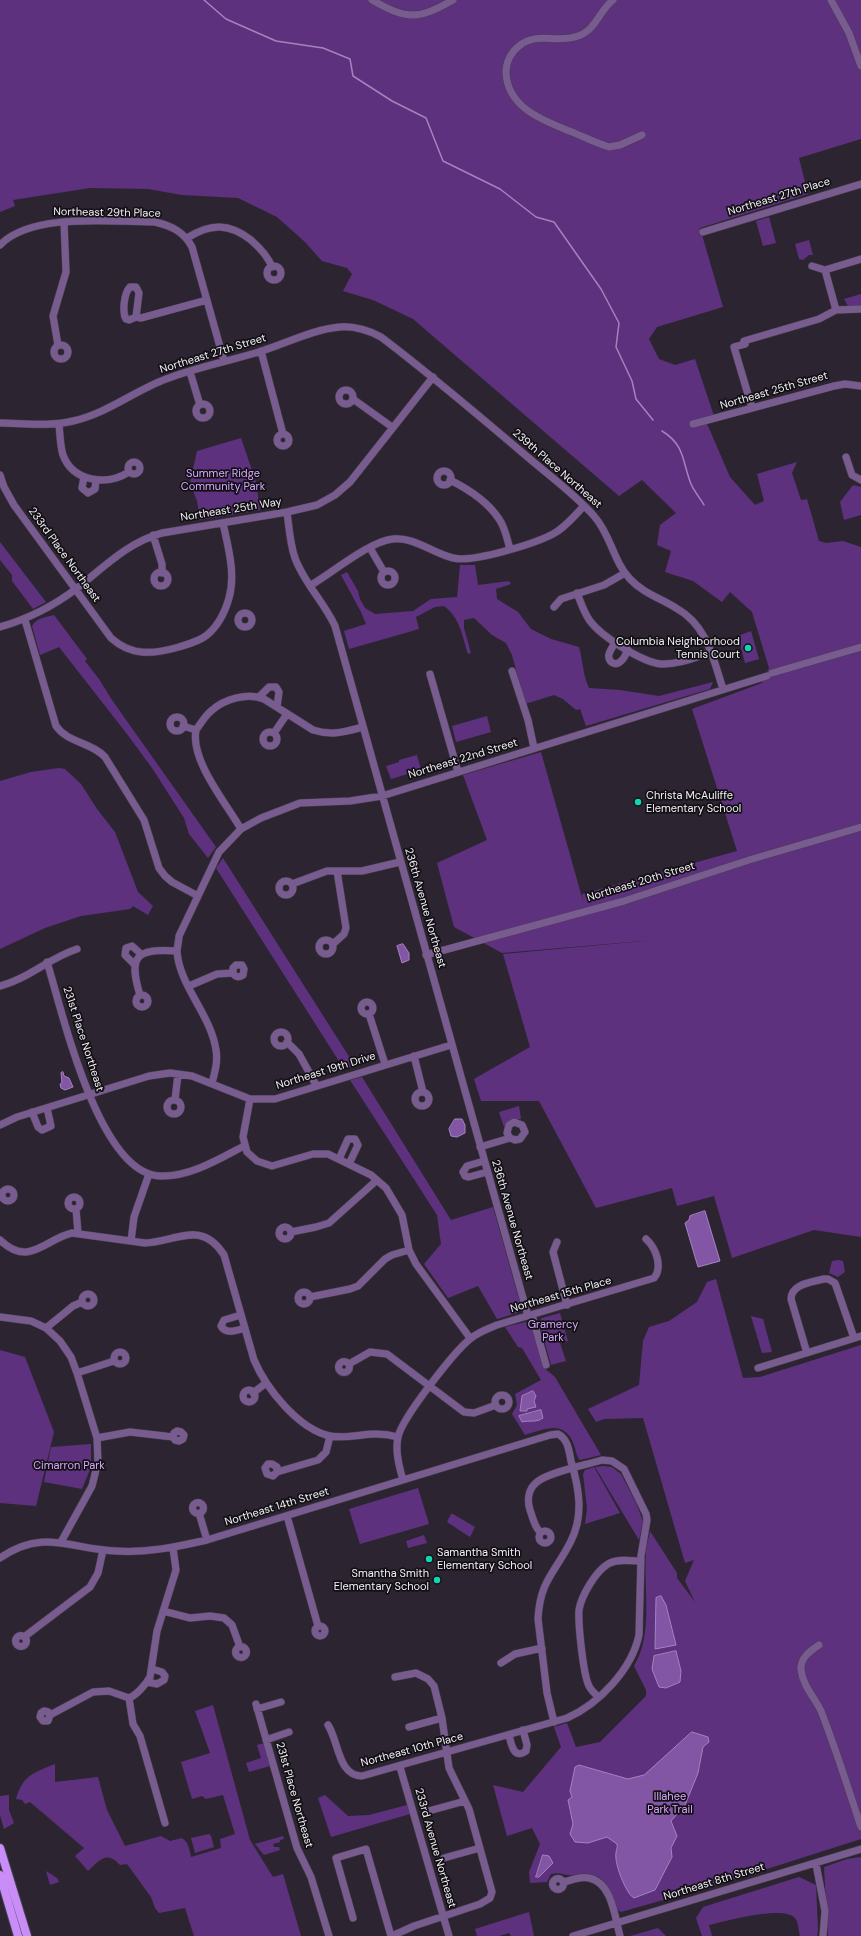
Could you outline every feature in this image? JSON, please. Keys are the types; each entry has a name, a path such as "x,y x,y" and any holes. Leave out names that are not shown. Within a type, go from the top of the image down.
{"main road":[{"path":"0,1848 27,1936"},
{"path":"0,1875 11,1914 15,1919 19,1936"}],"street":[{"path":"372,0 391,11 409,16 431,11 453,0"},
{"path":"613,0 606,7 595,24 583,34 569,39 538,37 526,41 514,50 507,62 506,70 508,85 512,95 532,114 544,121 609,147 620,146 642,135"},
{"path":"831,0 849,33 861,66"},
{"name":"Northeast 27th Place","path":"703,232 861,184"},
{"path":"58,345 53,316 66,272 64,222"},
{"name":"Northeast 29th Place","path":"0,245 14,233 22,230 51,223 64,222 155,222 171,226 187,238"},
{"path":"224,361 192,247 187,238 200,231 208,229 222,227 234,229 258,246 272,267"},
{"path":"812,266 825,270 861,260"},
{"path":"825,270 836,310"},
{"path":"136,317 141,318 207,300"},
{"path":"752,408 734,348 745,344 744,341 819,319 836,310 861,309"},
{"name":"Northeast 27th Street","path":"0,423 59,424 86,418 165,379 261,351 325,329 342,327"},
{"name":"239th Place Northeast","path":"342,327 362,328 381,337 433,377 584,506 606,532 625,573 647,593 676,608 693,620 704,634 712,652 723,689"},
{"path":"261,351 283,434"},
{"path":"190,372 200,405"},
{"name":"Northeast 25th Way","path":"0,627 25,620 46,609 76,589 136,543 154,535 287,512 317,505 335,495 350,482 433,377"},
{"name":"Northeast 25th Street","path":"693,424 834,386 845,384 861,386"},
{"path":"353,399 392,427"},
{"path":"59,424 64,456 72,468 84,477 96,480 117,478 129,472"},
{"path":"846,457 852,475 861,480"},
{"name":"233rd Place Northeast","path":"0,475 14,505 111,638 118,643 134,652 146,654 158,653 182,646 197,641 207,635 225,611"},
{"path":"84,477 82,488 88,493 95,489 96,480"},
{"path":"450,480 471,492 494,513 503,526 510,549"},
{"path":"310,585 370,548 386,540 406,539 452,558 479,558 553,534 584,506"},
{"name":"236th Avenue Northeast","path":"287,512 295,558 310,585 325,607 334,626 487,1172 546,1365"},
{"path":"223,523 232,577 225,611 238,617"},
{"path":"154,535 162,564 162,573"},
{"path":"370,548 384,572"},
{"path":"554,607 561,599 611,582 625,573"},
{"path":"577,593 590,621 598,630 615,643 654,663 661,664 679,662 712,652"},
{"path":"25,620 56,726 68,737 101,752 144,820 159,868 172,882 198,896"},
{"path":"615,643 609,654 611,663 620,662 628,650"},
{"name":"Northeast 22nd Street","path":"177,951 179,936 219,852 241,828 300,803 360,800 382,796 770,674 861,647"},
{"path":"512,671 528,720 534,748"},
{"path":"430,674 458,772"},
{"path":"258,697 269,687 276,687 279,692 277,708"},
{"path":"241,828 200,763 196,749 196,730 205,717 217,706 238,698 258,697 313,730 329,734 363,727"},
{"path":"274,733 287,714"},
{"path":"183,726 196,730"},
{"name":"Northeast 20th Street","path":"426,955 624,901 749,860 861,827"},
{"path":"292,884 320,872 362,871 400,862"},
{"path":"333,944 344,934 346,928 337,871"},
{"path":"134,964 125,955 126,948 132,946 141,954"},
{"path":"0,986 16,981 63,953 77,949"},
{"path":"140,995 135,979 134,964 137,958 141,954 164,950 177,951 189,986 210,1029 216,1049 217,1061 212,1083"},
{"name":"231st Place Northeast","path":"47,962 88,1096 112,1141 120,1151 149,1174"},
{"path":"189,986 217,974 232,973"},
{"path":"369,1014 385,1064"},
{"path":"287,1042 299,1054 316,1085"},
{"name":"Northeast 19th Drive","path":"0,1125 9,1120 32,1112 149,1076 178,1074 192,1076 250,1099 275,1099 316,1085 451,1045"},
{"path":"414,1056 423,1092"},
{"path":"175,1100 178,1074"},
{"path":"250,1099 244,1129 244,1146 251,1157 264,1165 272,1166 318,1153 328,1154 377,1180 386,1188 402,1215 409,1250 416,1264 470,1338 412,1408 398,1437 398,1459 403,1480"},
{"path":"32,1112 38,1127 42,1130 46,1129 51,1126 47,1108"},
{"path":"480,1147 510,1138"},
{"path":"339,1159 348,1139 355,1139 358,1145 349,1164"},
{"path":"130,1241 134,1217 149,1174 168,1175 195,1169 209,1164 244,1146"},
{"path":"484,1161 466,1166 463,1172 469,1177 487,1172"},
{"path":"291,1232 329,1223 377,1180"},
{"path":"76,1209 78,1233"},
{"path":"0,1240 10,1247 18,1250 37,1250 61,1236 78,1233 153,1243 186,1235 201,1235 216,1244 224,1255 254,1360 266,1383 305,1425 330,1436 377,1434 398,1437"},
{"name":"Northeast 15th Place","path":"470,1338 486,1329 650,1281 658,1274 658,1263 653,1248 646,1238"},
{"path":"557,1242 553,1252 567,1305"},
{"path":"310,1297 358,1286 386,1259 392,1255 409,1250"},
{"path":"758,1368 807,1353 857,1337 836,1284 828,1279 804,1285 793,1290 791,1299 807,1353"},
{"path":"46,1328 73,1306 82,1302"},
{"path":"241,1315 224,1320 221,1326 228,1332 245,1328"},
{"path":"0,1316 21,1318 46,1328 66,1348 77,1373 97,1438 98,1462 92,1486 61,1542"},
{"path":"349,1364 370,1352 387,1354 464,1412 474,1413 496,1405"},
{"path":"77,1373 114,1361"},
{"path":"253,1393 266,1383"},
{"path":"97,1438 130,1432 173,1437"},
{"name":"Northeast 14th Street","path":"0,1558 17,1548 28,1544 48,1541 103,1550 150,1551 174,1548 207,1540 287,1516 550,1435 558,1434 566,1442 573,1468"},
{"path":"277,1472 318,1460 326,1452 330,1436"},
{"name":"Northeast 10th Place","path":"328,1726 333,1733 345,1769 352,1775 362,1776 400,1767 554,1722 576,1714 599,1697 625,1670 637,1644 639,1635 641,1561 647,1520 646,1514 624,1469 616,1463 602,1460 573,1468"},
{"path":"540,1532 534,1524 529,1504 531,1489 538,1481 573,1468 579,1496 578,1519 570,1542 550,1574 540,1596 538,1619 549,1701 554,1722"},
{"path":"199,1513 207,1540"},
{"path":"287,1516 318,1626"},
{"path":"129,1698 147,1682 152,1669 154,1640 176,1570 174,1548"},
{"path":"24,1637 90,1586 98,1573 103,1550"},
{"path":"599,1697 589,1687 586,1676 579,1617 582,1599 586,1591 607,1564 617,1561 641,1561"},
{"path":"163,1611 190,1618 210,1616 224,1618 232,1625 240,1647"},
{"path":"820,1645 806,1654 802,1662 801,1670 804,1679 821,1711 861,1827"},
{"path":"501,1663 506,1658 515,1654 542,1648"},
{"path":"147,1682 156,1684 164,1680 162,1672 152,1669"},
{"path":"353,1918 336,1858 366,1849 392,1936 414,1926 480,1904 490,1898 492,1892 465,1801 451,1774 446,1753 442,1718 434,1686 425,1677 416,1673 395,1677"},
{"path":"50,1715 93,1692 109,1691 129,1698"},
{"path":"129,1698 133,1724 140,1736 165,1823"},
{"name":"231st Place Northeast","path":"281,1702 256,1707 297,1848 311,1877 329,1936"},
{"path":"409,1727 442,1718"},
{"path":"509,1735 514,1751 518,1754 523,1754 526,1751 527,1745 523,1730"},
{"path":"266,1740 289,1732"},
{"name":"233rd Avenue Northeast","path":"400,1767 449,1936"},
{"path":"426,1812 465,1801"},
{"path":"444,1858 480,1848"},
{"name":"Northeast 8th Street","path":"573,1936 816,1864 861,1849"},
{"path":"816,1864 825,1911 823,1936"},
{"path":"564,1882 582,1878 599,1882 607,1892 620,1936"}],"green space":[{"path":"0,0 861,0 861,139 799,158 808,194 700,228 723,307 657,327 649,339 659,359 675,365 695,359 714,416 705,419 730,477 755,505 764,501 757,474 797,462 792,473 801,500 807,499 819,541 826,543 843,541 861,547 861,1237 814,1230 732,1258 714,1196 677,1206 672,1188 596,1208 539,1101 481,1101 474,1079 530,1047 503,954 655,940 502,953 454,927 437,863 487,840 463,775 541,752 583,901 582,894 737,851 692,709 762,683 769,668 752,612 730,592 722,602 693,581 665,572 671,551 657,545 660,525 676,513 642,480 619,496 413,319 373,300 343,291 352,274 347,268 322,261 305,242 277,217 238,198 182,195 148,189 90,188 13,200 15,206 0,212"},
{"path":"769,217 776,243 763,246 756,221"},
{"path":"809,240 813,255 809,255 803,260 799,259 795,244"},
{"path":"861,294 861,306 848,306 844,299"},
{"name":"Summer Ridge Community Park","path":"241,438 256,482 260,510 200,520 197,501 190,483 197,451"},
{"path":"853,485 861,487 861,515 844,520 840,502"},
{"path":"0,542 46,602 33,609 12,581 12,575 0,560"},
{"path":"460,565 475,565 478,585 509,581 511,584 496,589 497,599 518,612 531,629 551,639 579,647 585,678 589,688 620,690 659,696 713,682 710,689 586,726 580,709 576,710 563,699 554,695 525,704 512,655 506,643 492,635 474,618 464,620 464,628 471,653 468,654 457,621 444,606 435,607 416,617 419,629 349,649 344,631 366,624 341,575 347,572 358,591 365,608 375,614 413,611 431,599 457,597"},
{"path":"54,615 87,659 85,661 216,847 208,858 189,834 184,818 152,768 59,647 40,655 32,626 36,621"},
{"name":"Columbia Neighborhood Tennis Court","path":"751,631 759,659 745,663 738,636"},
{"path":"487,716 491,732 456,742 452,726"},
{"path":"417,755 421,770 391,779 386,766 399,762 399,760"},
{"path":"59,768 65,769 81,784 97,809 115,832 138,892 153,906 148,915 133,906 130,909 81,916 45,928 0,949 0,781 31,772"},
{"path":"223,858 355,1066 344,1069 216,868"},
{"path":"362,1077 451,1220 493,1207 521,1306 517,1313 497,1319 478,1286 448,1298 424,1264 441,1244 437,1215 350,1080"},
{"path":"519,1106 521,1119 510,1120 504,1127 499,1112"},
{"path":"832,1261 843,1261 845,1272 838,1277 829,1273"},
{"name":"Illahee Park Trail","path":"716,1279 743,1378 760,1377 861,1345 861,1839 726,1882 621,1912 614,1904 607,1885 597,1876 588,1874 567,1875 554,1873 551,1874 547,1882 530,1883 529,1872 540,1844 532,1828 507,1836 493,1785 523,1792 561,1747 554,1727 567,1723 576,1747 600,1742 646,1696 646,1690 634,1666 644,1640 646,1625 645,1566 646,1547 650,1531 677,1573 677,1578 695,1602 685,1581 694,1560 685,1563 643,1418 604,1419 596,1422 588,1409 639,1385 643,1341 649,1327 669,1321 697,1302 707,1282"},
{"name":"Gramercy Park","path":"560,1313 568,1341 560,1343 566,1361 551,1365 539,1322 542,1318"},
{"path":"751,1316 763,1319 772,1352 762,1353"},
{"path":"530,1321 543,1367 555,1377 601,1455 580,1460 570,1437 560,1429 553,1428 539,1430 525,1435 512,1414 517,1405 515,1394 541,1380 522,1348 518,1347 505,1327"},
{"path":"0,1350 25,1357 54,1432 36,1506 0,1503"},
{"name":"Cimarron Park","path":"91,1444 91,1467 82,1489 44,1482 51,1447"},
{"path":"594,1467 620,1513 585,1524 587,1509 583,1474 585,1470"},
{"path":"595,1467 612,1467 621,1474 636,1503 643,1521 639,1540"},
{"path":"418,1488 429,1524 360,1544 349,1509"},
{"path":"451,1514 475,1527 470,1537 447,1522"},
{"path":"424,1535 427,1543 408,1548 406,1541"},
{"path":"213,1705 250,1840 273,1877 283,1874 301,1936 194,1936 185,1908 159,1913 155,1908 151,1897 127,1864 120,1865 115,1860 107,1857 100,1860 88,1871 75,1856 84,1848 30,1802 25,1804 22,1800 16,1799 22,1785 30,1776 55,1764 55,1782 98,1777 107,1810 125,1846 161,1836 170,1841 182,1838 187,1844 191,1857 221,1848 220,1839 235,1834 223,1795 206,1799 202,1796 192,1799 181,1762 210,1753 195,1711"},
{"path":"264,1743 270,1766 249,1772 246,1763 261,1758 257,1745"},
{"path":"9,1795 9,1810 14,1823 4,1829 0,1815 0,1796"},
{"path":"325,1795 348,1816 369,1815 407,1805 410,1814 331,1837 318,1798"},
{"path":"209,1834 214,1847 195,1853 191,1838"},
{"path":"283,1836 284,1839 273,1844 274,1847 279,1847 280,1850 264,1855 255,1844"},
{"path":"861,1857 861,1936 828,1936 824,1867 847,1859"},
{"path":"46,1871 57,1878 59,1882 50,1885"},
{"path":"799,1877 816,1885 817,1936 800,1936 798,1924 795,1918 789,1914 767,1913 709,1925 712,1936 702,1936 696,1918 703,1907"},
{"path":"529,1912 534,1936 511,1936 509,1933 499,1936 477,1936 475,1929"},
{"path":"658,1928 666,1936 630,1936"}],"shaded area":[{"path":"403,944 409,953 409,960 402,963 397,946"},
{"path":"63,1072 64,1076 69,1078 73,1087 65,1090 61,1088 60,1084 62,1083 61,1073"},
{"path":"455,1119 462,1119 465,1125 465,1133 457,1137 451,1136 449,1129"},
{"path":"705,1211 720,1261 698,1267 685,1223 689,1220 690,1216"},
{"path":"533,1391 536,1396 534,1401 536,1407 527,1409 527,1411 520,1411 522,1396"},
{"path":"541,1410 543,1418 538,1420 522,1422 519,1416"},
{"path":"661,1596 666,1605 676,1645 655,1649 656,1598"},
{"path":"676,1651 681,1671 680,1682 666,1688 659,1687 652,1669 654,1656"},
{"path":"692,1732 708,1737 709,1742 703,1747 698,1773 685,1805 671,1821 677,1836 671,1848 672,1857 655,1890 634,1898 624,1885 619,1871 616,1858 617,1844 607,1837 588,1843 575,1842 570,1834 573,1824 568,1800 572,1797 570,1791 575,1767 579,1765 628,1779 644,1775"},
{"path":"543,1855 549,1856 553,1863 539,1877 536,1877"}],"waterway":[{"path":"204,0 226,19 276,41 323,48 350,59 353,76 392,101 426,118 443,161 500,189 536,217 554,222 601,289 619,323 616,347 632,381 636,399 653,420"},
{"path":"662,431 669,436 679,448 691,484 704,505"}],"place":[{"name":"Columbia Neighborhood Tennis Court","path":"748,648"},
{"name":"Christa McAuliffe Elementary School","path":"638,802"},
{"name":"Samantha Smith Elementary School","path":"429,1559"},
{"name":"Smantha Smith Elementary School","path":"437,1580"}]}
